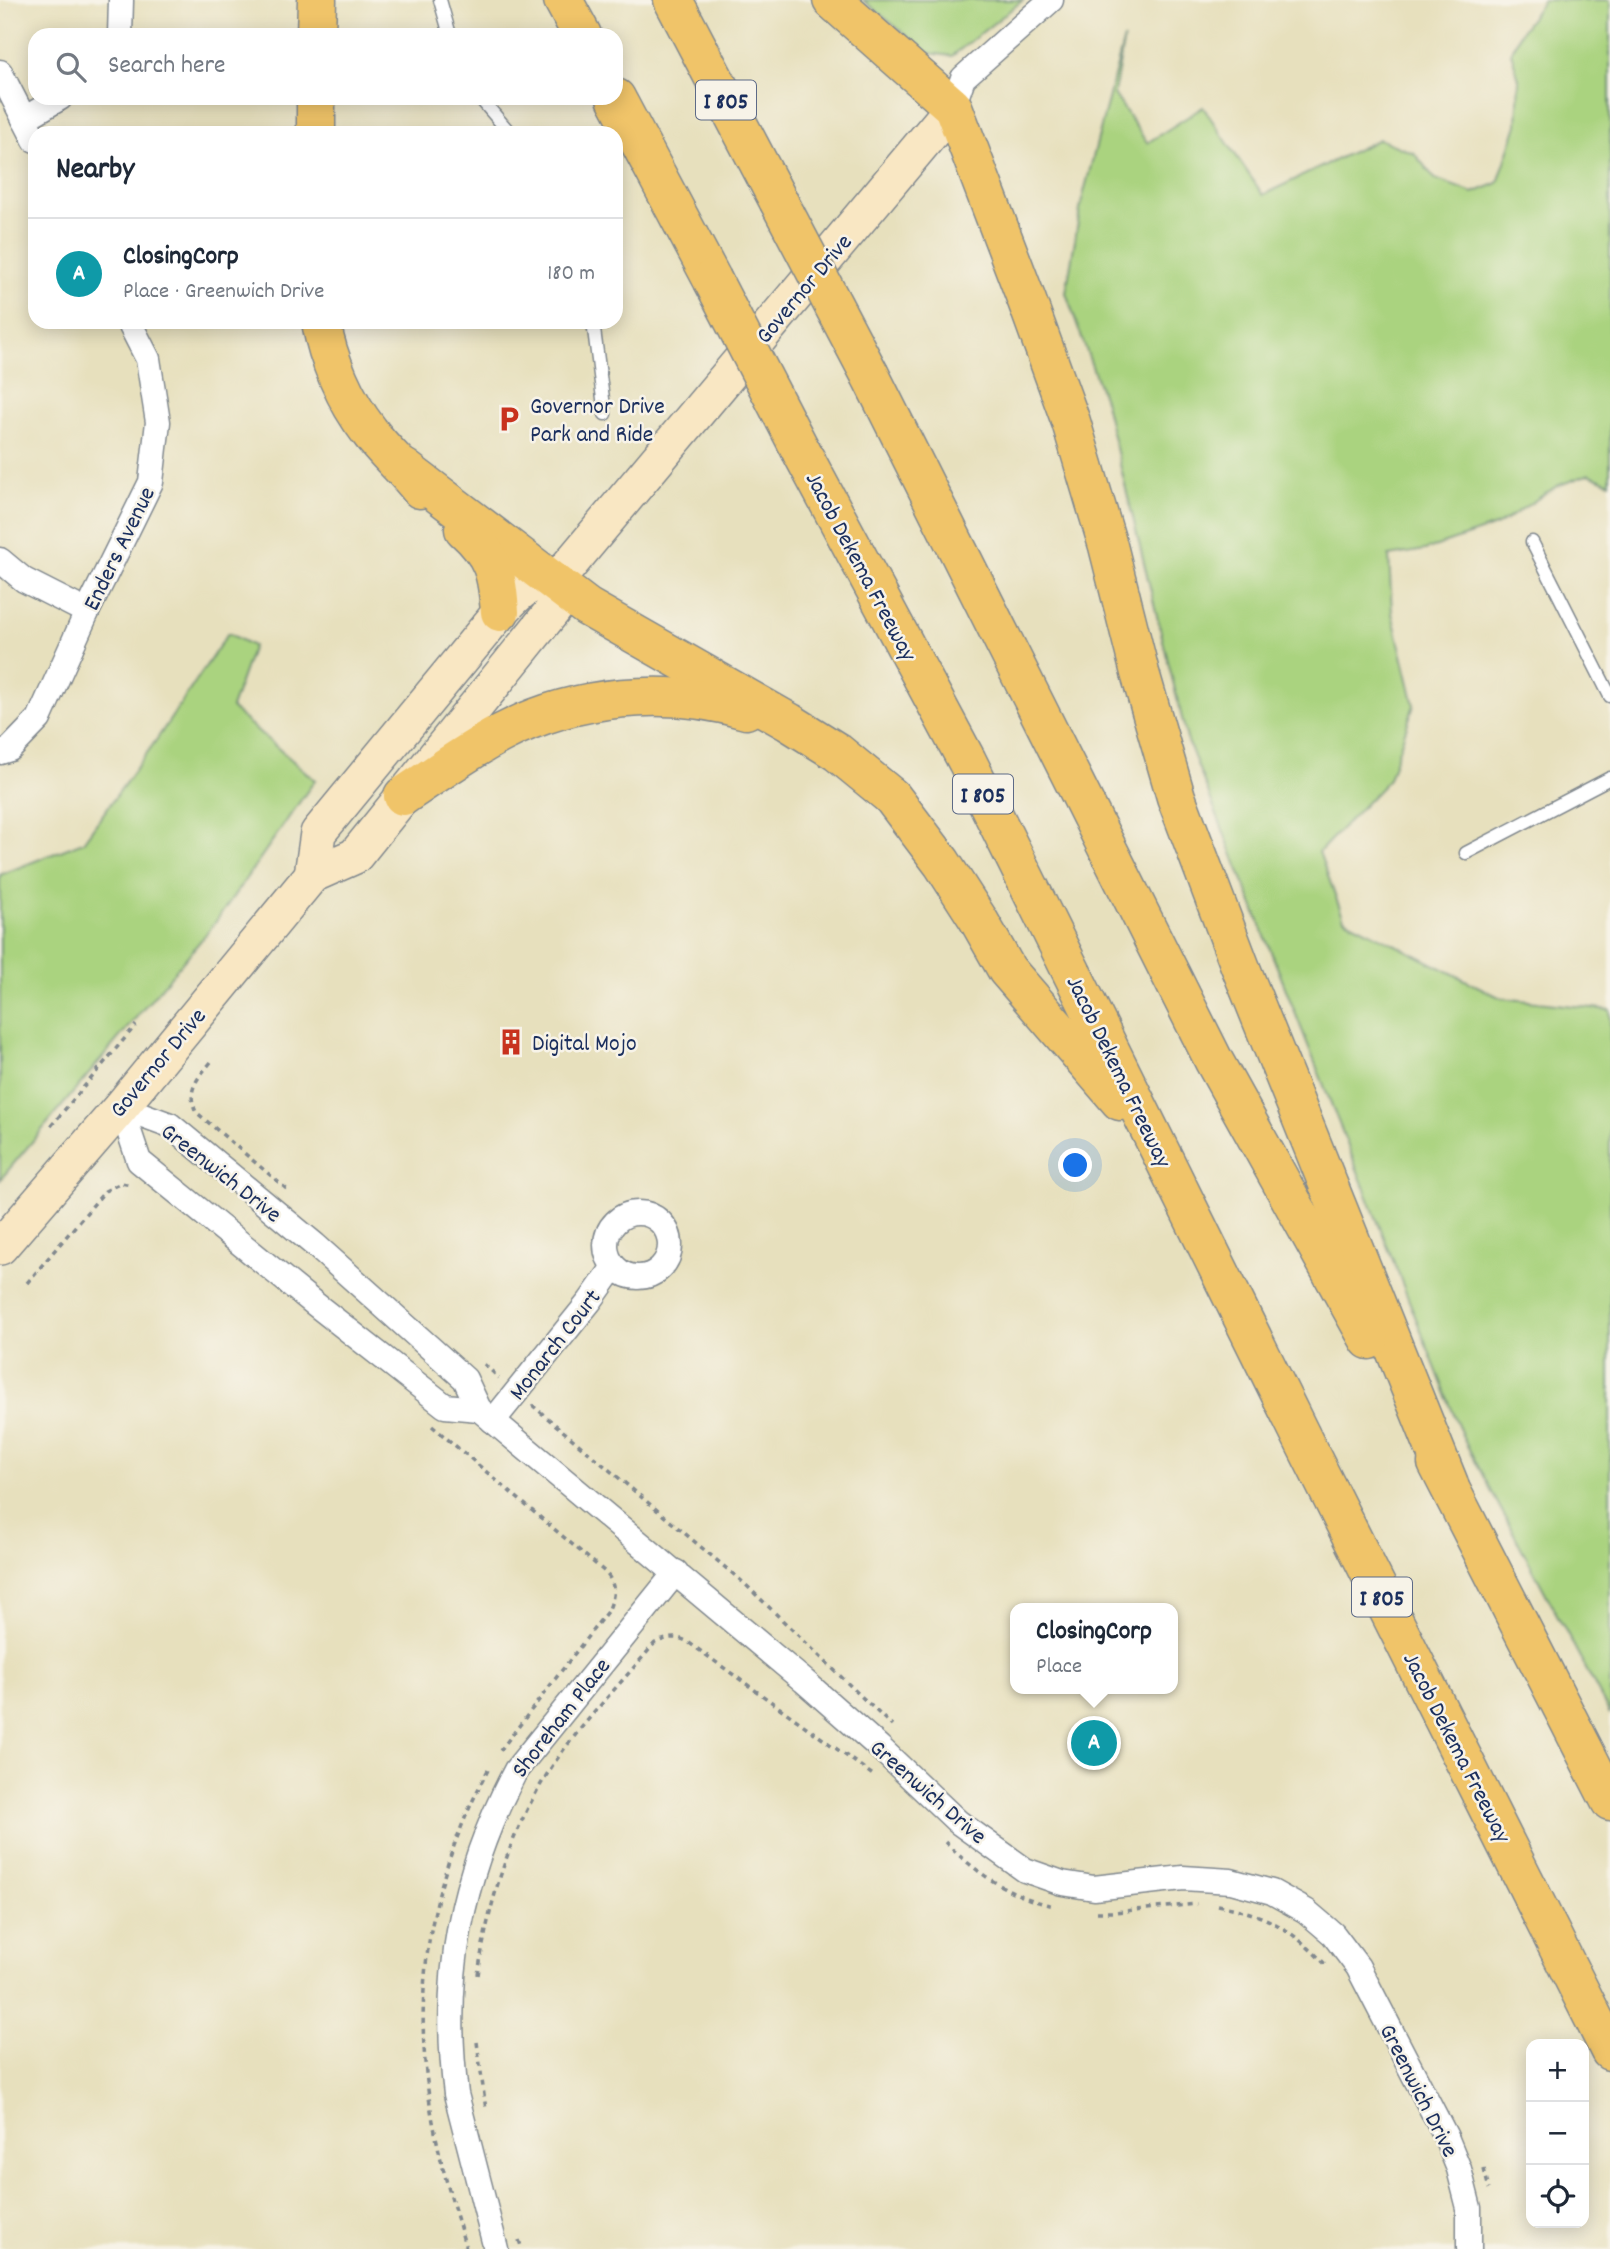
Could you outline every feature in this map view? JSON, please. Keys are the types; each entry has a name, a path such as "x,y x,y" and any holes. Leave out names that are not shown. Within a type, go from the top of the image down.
{"highway":[{"path":"316,28 317,0"},
{"path":"564,0 578,28"},
{"name":"I 805","path":"673,0 870,375 1214,1060 1448,1484 1610,1801"},
{"path":"832,0 953,107 1071,422 1108,546 1140,673 1176,797 1240,966 1448,1484"},
{"path":"316,105 316,126"},
{"name":"Jacob Dekema Freeway","path":"620,105 801,452 967,761 1610,2051"},
{"path":"322,329 326,349 343,388 369,431 425,495 489,556 498,578 500,612"},
{"path":"404,468 587,607 789,722 837,752 892,797 942,863 1007,971 1156,1142"},
{"path":"403,796 502,733 550,713 612,698 673,697 726,703 789,722"}],"main road":[{"name":"Governor Drive","path":"0,1247 121,1107 312,875 355,856 554,609 557,603 556,581 953,107"},
{"path":"312,875 317,833 500,612 523,588 556,581"}],"street":[{"path":"120,28 121,0"},
{"name":"Governor Drive","path":"953,107 963,78 1051,0"},
{"path":"0,72 28,126"},
{"path":"34,126 53,105"},
{"name":"Enders Avenue","path":"0,752 9,749 39,719 87,612 152,482 158,422 148,359 133,329"},
{"path":"0,560 24,580 87,612"},
{"name":"Greenwich Drive","path":"121,1107 139,1160 445,1406 486,1415"},
{"name":"Greenwich Drive","path":"121,1107 170,1125 314,1245 465,1379 486,1415 804,1681 958,1822 1025,1870 1062,1883 1094,1888 1183,1878 1231,1881 1272,1892 1306,1911 1333,1934 1358,1967 1446,2137 1460,2169 1469,2208 1469,2249"},
{"name":"Monarch Court","path":"486,1415 516,1392 614,1267"},
{"name":"Shoreham Place","path":"496,2249 456,2094 453,2070 451,1997 459,1926 473,1867 501,1798 516,1770 676,1572"}],"lane":[{"path":"440,0 448,28"},
{"path":"486,105 504,126"},
{"path":"594,329 605,414"},
{"path":"1532,542 1610,696"},
{"path":"1466,853 1610,778"}],"path":[{"path":"51,1126 136,1025"},
{"path":"211,1062 197,1079 192,1093 191,1100 196,1112 296,1198"},
{"path":"27,1283 105,1191 121,1183 138,1188"},
{"path":"482,1363 745,1584 892,1726"},
{"path":"422,1419 605,1572 612,1579 615,1590 609,1609 503,1745 487,1772 452,1849 436,1899 425,1967 422,2007 424,2063 438,2147 466,2249"},
{"path":"477,1986 487,1922 497,1884 523,1817 546,1776 566,1748 655,1643 670,1637 688,1642 876,1777"},
{"path":"936,1834 985,1877 1012,1892 1060,1908"},
{"path":"1095,1913 1200,1904"},
{"path":"1212,1904 1246,1911 1280,1924 1305,1943 1326,1965"},
{"path":"476,2038 486,2114"},
{"path":"1480,2162 1487,2175 1490,2192"},
{"path":"518,2235 522,2249"}],"green space":[{"path":"863,0 1023,0 952,56 928,53"},
{"path":"1542,0 1610,0 1610,483 1589,474 1557,486 1498,525 1425,550 1389,556 1392,613 1414,705 1389,779 1319,852 1344,919 1501,998 1610,1010 1610,1714 1464,1440 1187,739 1105,403 1066,293 1081,204 1124,38 1114,94 1147,143 1203,107 1263,195 1379,139 1414,153 1435,179 1473,193 1498,183 1517,125 1519,79 1511,53 1520,33"},
{"path":"228,633 253,646 231,708 315,780 212,927 0,1180 0,875 83,842"}],"place":[{"name":"Governor Drive Park and Ride","path":"509,419"},
{"name":"Digital Mojo","path":"511,1042"},
{"name":"ClosingCorp","path":"1094,1743"}]}
